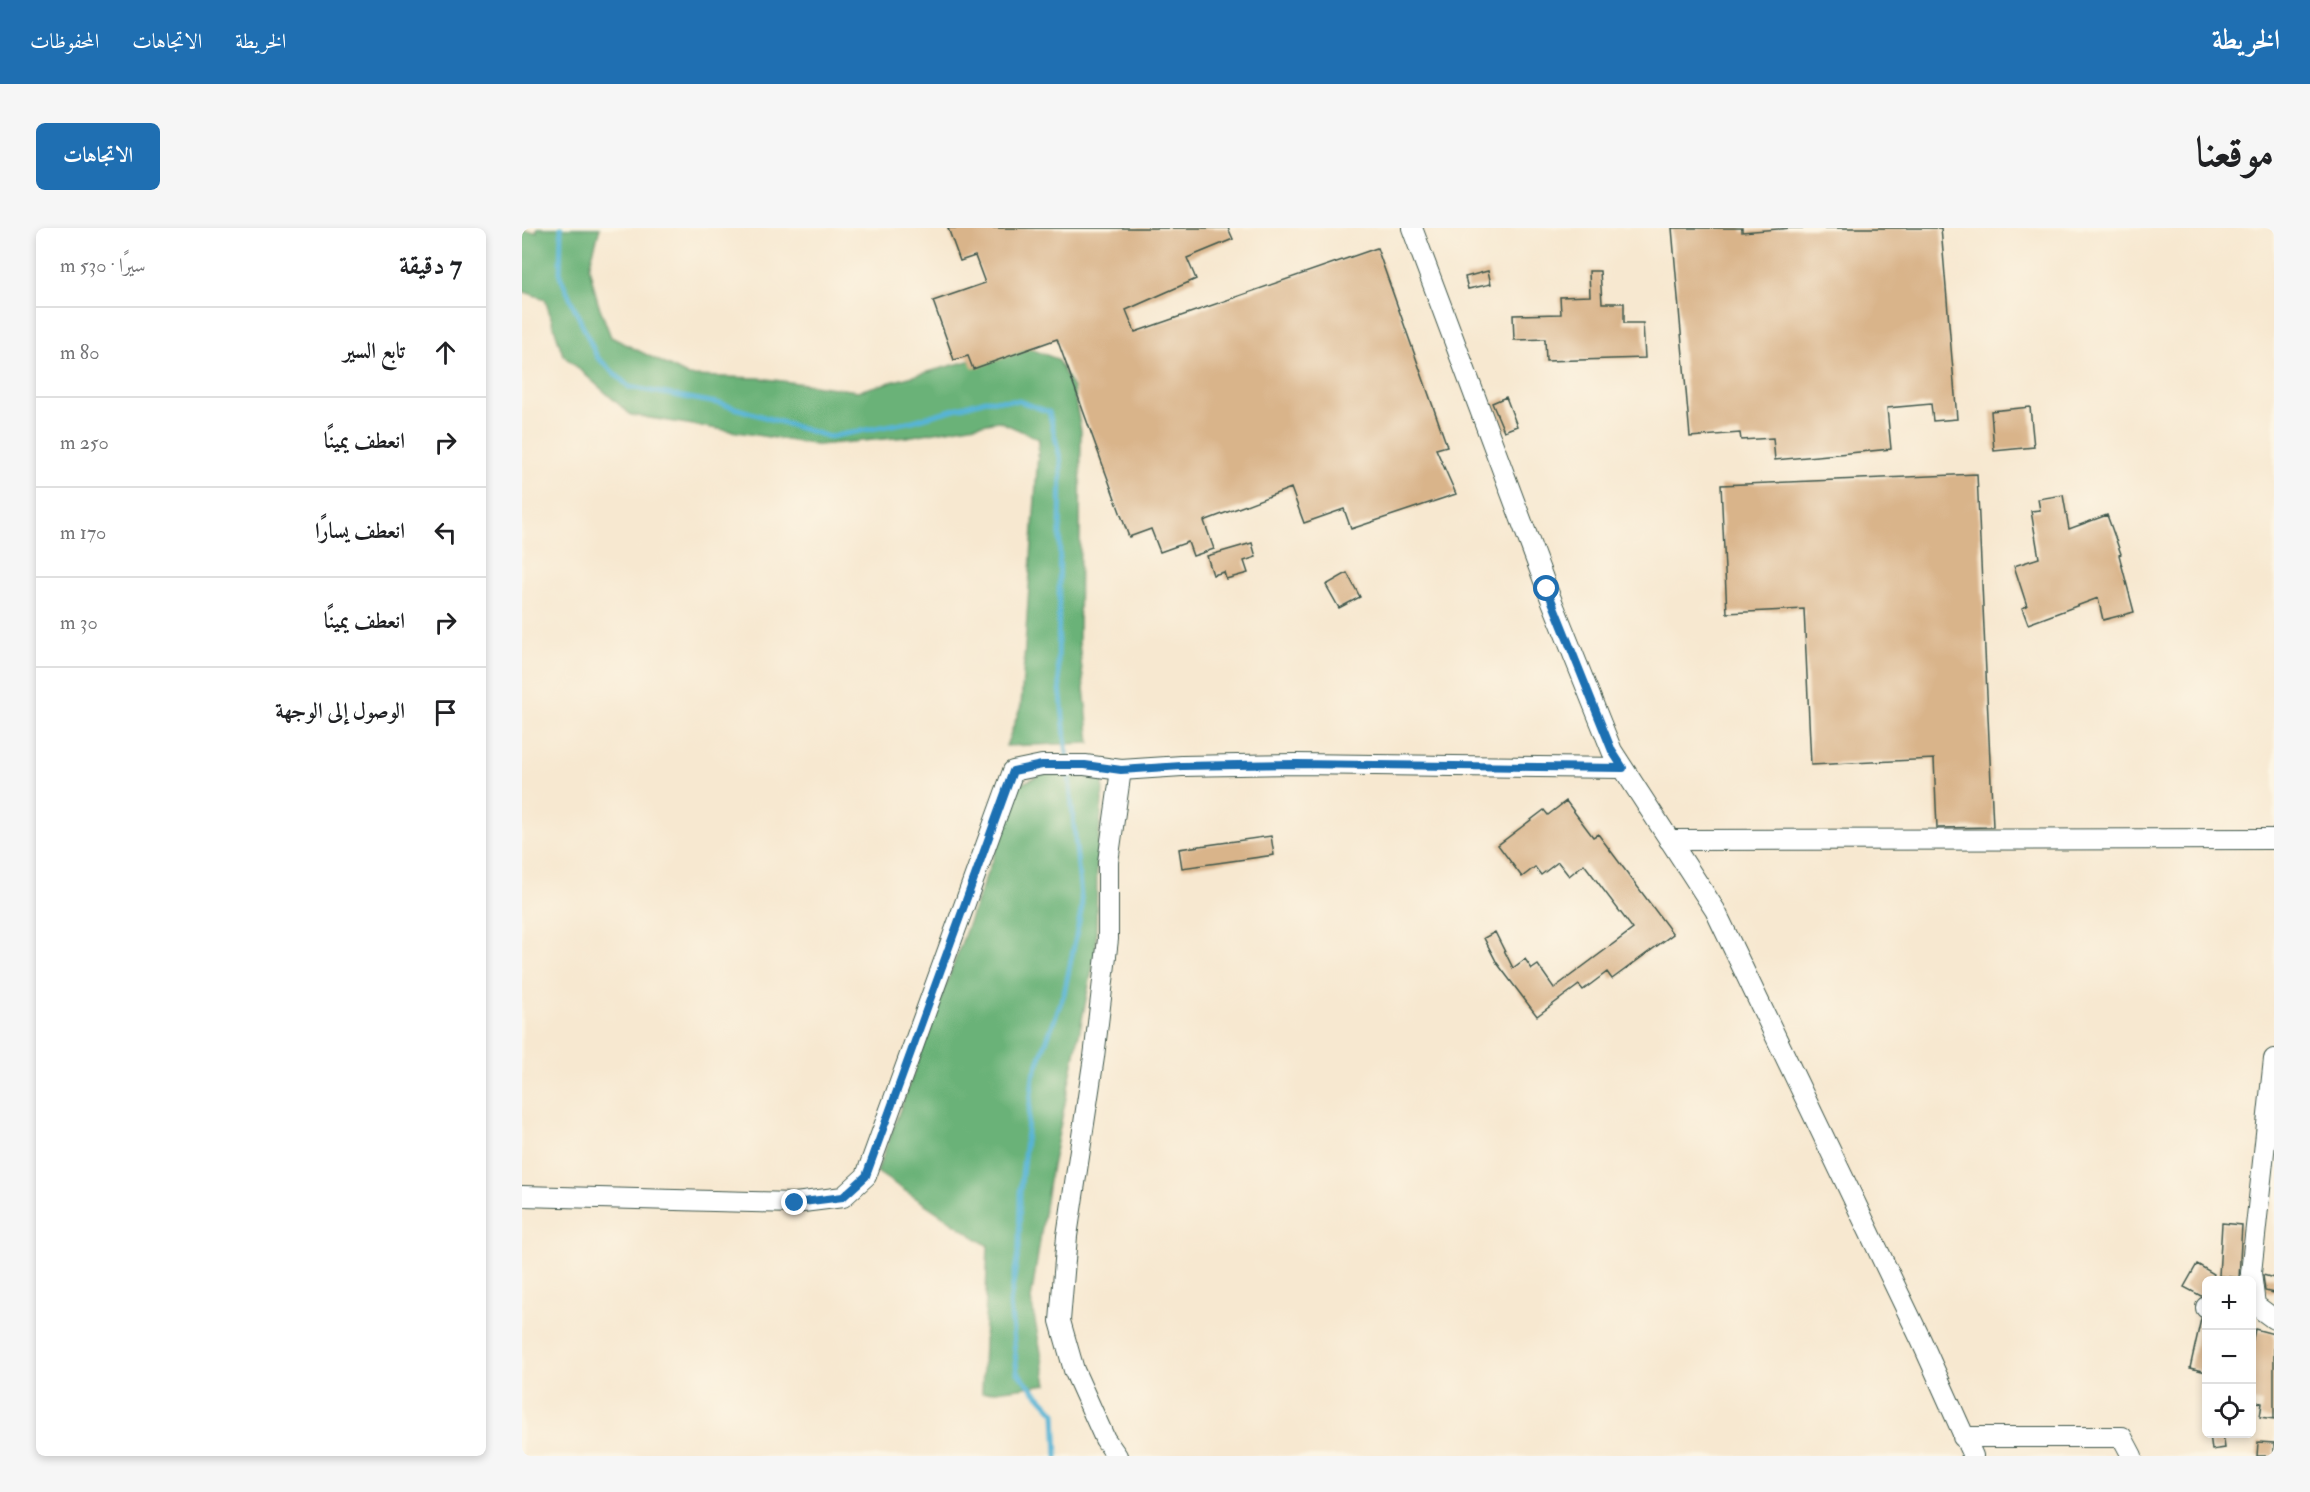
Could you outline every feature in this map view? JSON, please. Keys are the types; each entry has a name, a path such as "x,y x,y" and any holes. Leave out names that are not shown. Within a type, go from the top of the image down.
{"street":[{"path":"1412,228 1547,589 1612,751 1714,910 1921,1340 1973,1456"},
{"path":"522,1196 795,1203 843,1197 866,1176 1013,771 1042,765 1085,765 1121,770 1182,766 1296,764 1623,768"},
{"path":"1117,1456 1104,1447 1074,1370 1060,1321 1067,1236 1094,1057 1108,939 1108,862 1121,770"},
{"path":"1669,840 2274,839"},
{"path":"2245,1276 2274,1059"},
{"path":"2256,1306 2274,1319"},
{"path":"1964,1437 2122,1437 2132,1456"}],"green space":[{"path":"537,228 600,228 589,267 598,303 611,337 689,376 759,378 858,391 1023,346 1057,359 1073,388 1081,431 1079,643 1090,743 1006,746 1021,706 1039,439 999,421 907,437 818,445 631,415 563,355 545,299 522,291 522,231 537,232"},
{"path":"1043,774 1104,778 1097,862 1096,951 1049,1181 1031,1300 1047,1384 982,1393 988,1246 877,1172 1020,784"}],"building":[{"path":"948,228 1228,228 1233,239 1187,258 1196,279 1126,310 1135,332 1377,248 1447,446 1436,449 1456,494 1351,529 1344,509 1304,523 1291,488 1204,521 1214,549 1193,556 1188,542 1160,552 1151,529 1129,537 1057,339 973,369 968,356 954,360 933,301 985,283 975,256 960,261"},
{"path":"1672,228 1742,228 1742,232 1791,228 1941,228 1957,419 1933,421 1931,404 1887,408 1891,449 1775,460 1773,438 1741,440 1740,433 1690,437"},
{"path":"1488,271 1491,284 1468,289 1465,277"},
{"path":"1589,271 1600,271 1602,303 1624,303 1624,323 1643,323 1645,358 1546,361 1545,339 1514,340 1513,315 1561,314 1560,297 1590,296"},
{"path":"1506,397 1517,426 1504,431 1492,403"},
{"path":"2030,407 2034,447 1994,451 1991,411"},
{"path":"1977,474 1993,827 1937,828 1934,759 1811,765 1804,609 1727,613 1721,485"},
{"path":"2063,495 2069,529 2107,515 2121,554 2119,555 2134,612 2103,620 2098,598 2028,624 2022,608 2027,606 2014,566 2039,558 2031,511 2040,510 2038,499"},
{"path":"1252,543 1256,557 1244,561 1248,573 1226,579 1224,572 1213,575 1207,556"},
{"path":"1347,573 1360,597 1339,608 1326,585"},
{"path":"1566,801 1593,837 1598,834 1673,934 1612,979 1607,972 1583,990 1579,985 1537,1016 1497,963 1484,938 1495,932 1513,968 1525,959 1532,969 1538,965 1554,988 1633,929 1584,864 1569,876 1558,862 1541,875 1535,867 1522,877 1498,845 1544,810 1548,815"},
{"path":"1271,836 1274,855 1182,868 1179,849"},
{"path":"2222,1223 2242,1225 2239,1276 2219,1276"},
{"path":"2197,1264 2214,1274 2213,1276 2202,1276 2202,1296 2184,1287"},
{"path":"2263,1275 2274,1278 2274,1293 2265,1291"},
{"path":"2201,1319 2202,1319 2202,1371 2190,1368"},
{"path":"2256,1329 2274,1334 2274,1419 2260,1417 2262,1403 2256,1402"},
{"path":"2210,1438 2224,1438 2225,1448 2212,1450"},
{"path":"2258,1442 2274,1443 2274,1456 2257,1456"}],"waterway":[{"path":"561,228 560,276 597,357 629,387 722,404 829,437 913,421 986,400 1019,401 1049,412 1061,462 1058,666 1082,907 1064,994 1033,1077 1020,1193 1019,1247 1010,1303 1017,1372 1055,1413 1057,1456"}],"route":[{"path":"795,1203 843,1197 866,1176 1013,771 1042,765 1085,765 1121,770 1182,766 1296,764 1623,768 1612,751 1547,589"}]}
